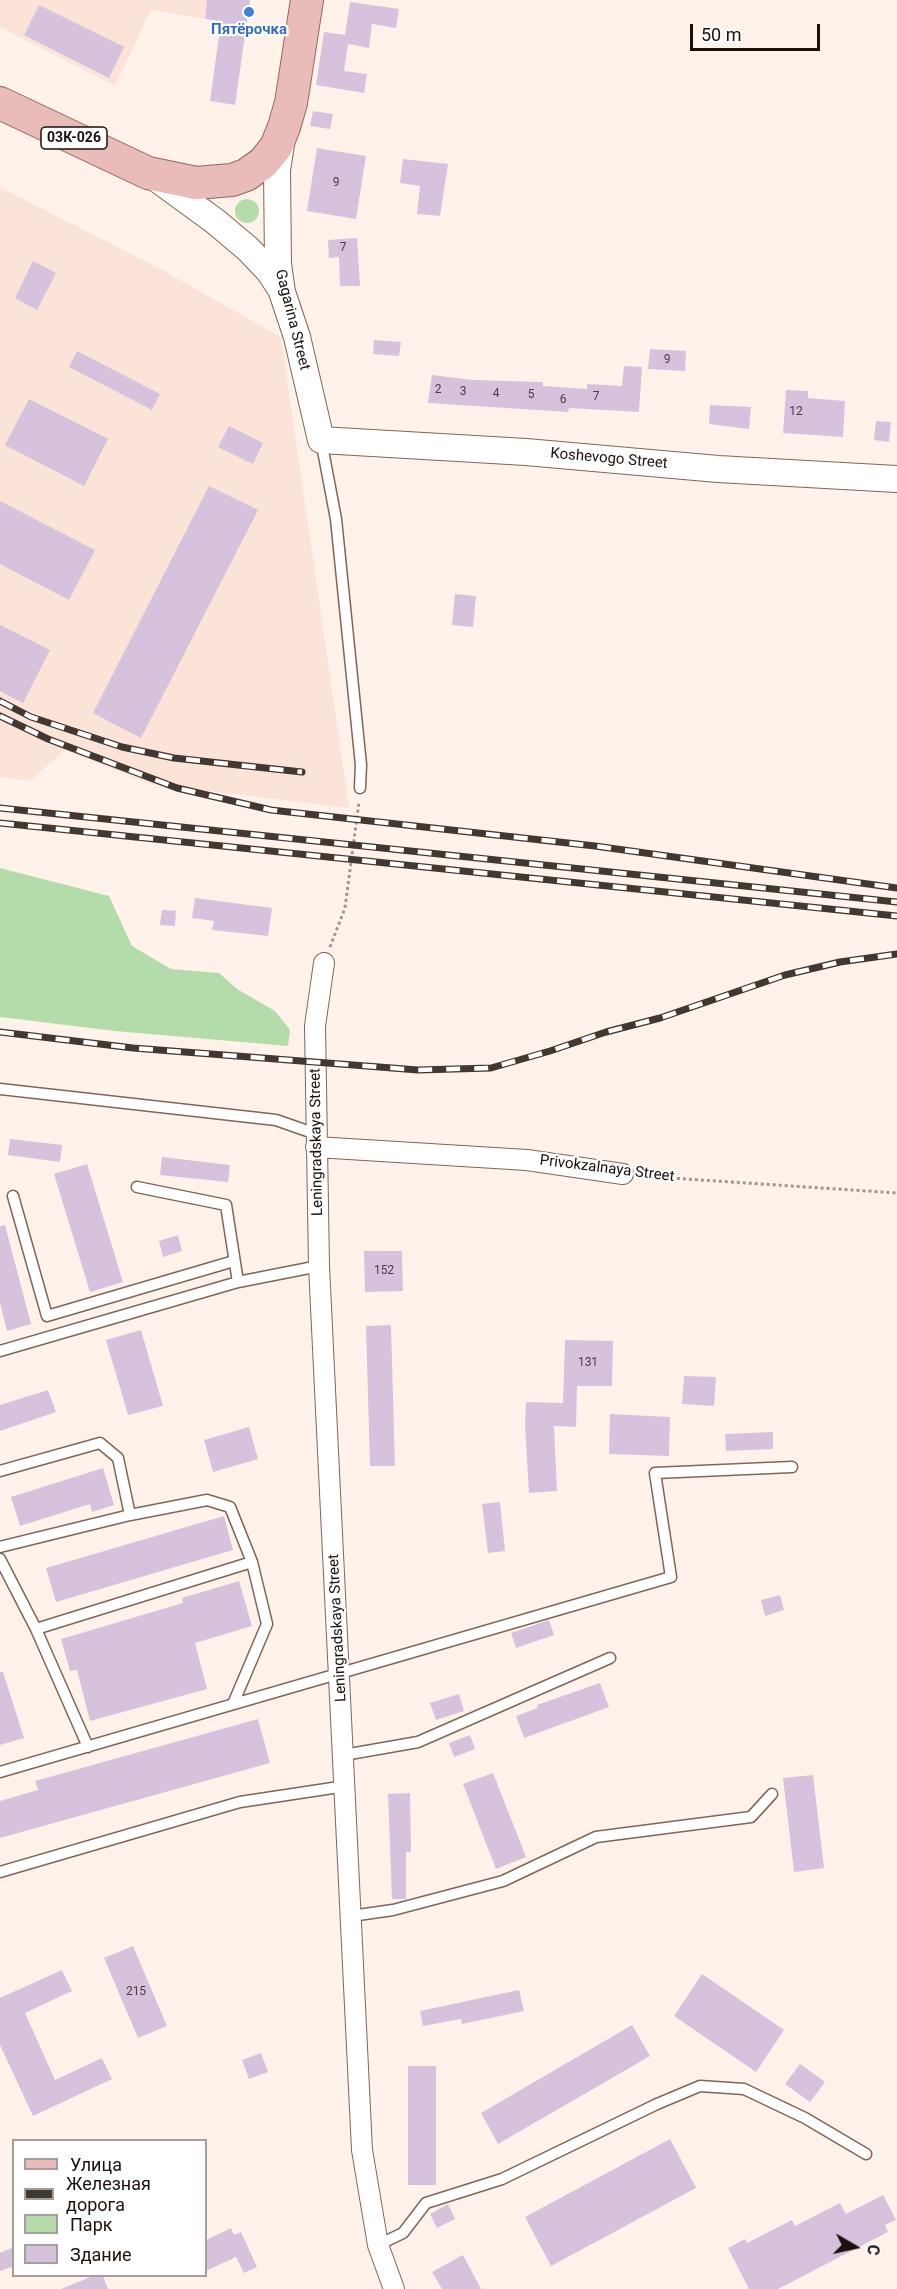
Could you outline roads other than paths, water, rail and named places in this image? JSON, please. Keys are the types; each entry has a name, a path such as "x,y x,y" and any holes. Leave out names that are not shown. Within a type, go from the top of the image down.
{"main road":[{"name":"Gagarina Street","path":"148,173 196,183 232,180 246,175 262,163 276,147 291,103 307,0"},
{"name":"03К-026","path":"0,103 148,173"}],"street":[{"name":"Gagarina Street","path":"284,127 277,180 278,264 282,292 297,337 321,440"},
{"path":"148,173 216,222 248,249 269,271 282,292"},
{"name":"Koshevogo Street","path":"321,440 526,452 718,469 897,479"},
{"name":"Leningradskaya Street","path":"324,963 315,1026 319,1266 362,2150 378,2245 394,2289"},
{"name":"Privokzalnaya Street","path":"316,1140 526,1160 623,1174"}],"lane":[{"path":"321,440 337,530 361,765 360,788"},
{"path":"0,1089 276,1120 316,1140"},
{"path":"136,1188 226,1204 238,1282"},
{"path":"13,1196 47,1316 234,1261"},
{"path":"0,1351 238,1282 319,1266"},
{"path":"0,1471 100,1443 118,1458 130,1515"},
{"path":"0,1772 671,1576 655,1473 792,1467"},
{"path":"0,1547 130,1515 207,1500 230,1507 252,1562 267,1624 233,1704"},
{"path":"0,1559 36,1629 88,1747"},
{"path":"36,1629 252,1562"},
{"path":"344,1755 418,1742 610,1658"},
{"path":"0,1872 240,1802 346,1786"},
{"path":"351,1916 393,1910 503,1881 596,1837 751,1817 772,1794"},
{"path":"378,2245 403,2233 426,2203 502,2179 657,2104 700,2086 744,2089 805,2118 866,2154"}],"railway":[{"path":"0,701 31,717 122,747 174,758 302,772"},
{"path":"0,716 48,739 177,788 271,810 595,846 897,888"},
{"path":"0,808 897,902"},
{"path":"0,823 897,916"},
{"path":"0,1032 133,1048 418,1070 491,1068 606,1032 660,1018 785,975 840,962 897,954"}],"place":[{"name":"Пятёрочка","path":"249,12"}]}
